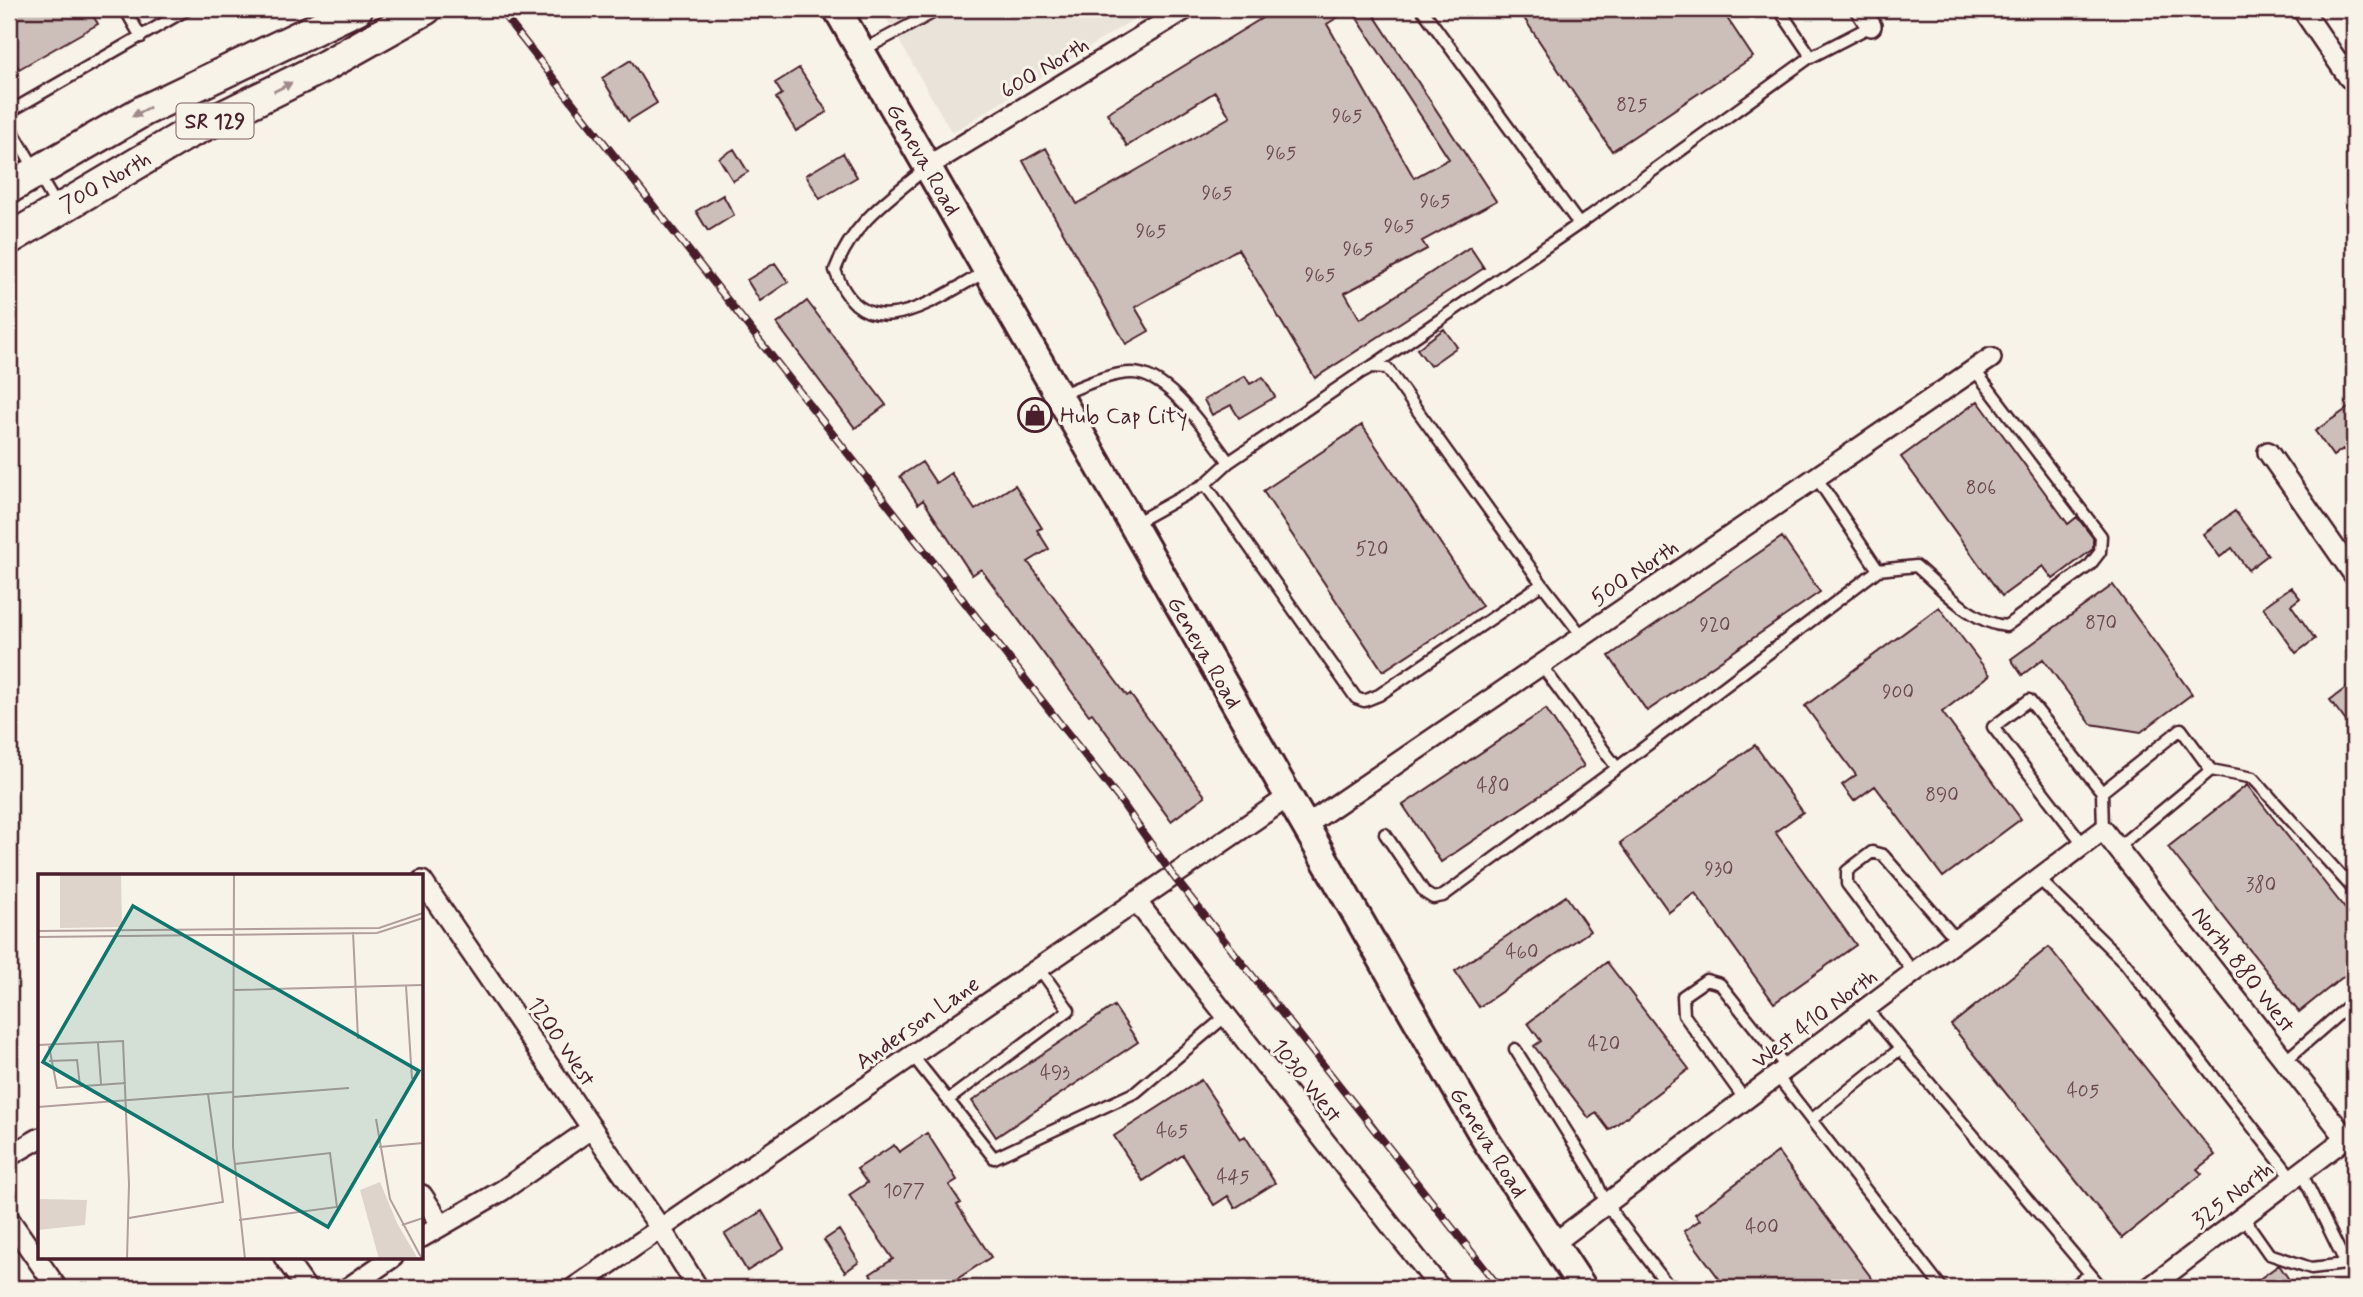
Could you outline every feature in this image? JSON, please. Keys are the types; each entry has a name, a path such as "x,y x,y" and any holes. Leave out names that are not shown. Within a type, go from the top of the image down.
{"main road":[{"name":"700 North","path":"9,188 143,111 357,9"},
{"name":"700 North","path":"9,239 185,135 323,67 426,9"},
{"name":"Geneva Road","path":"837,9 1485,1139 1583,1288"}],"street":[{"name":"600 North","path":"928,166 1186,9"},
{"path":"1860,9 1871,26"},
{"path":"2302,9 2349,78"},
{"name":"500 North","path":"1305,826 1991,358"},
{"path":"2268,452 2354,575"},
{"name":"Anderson Lane","path":"574,1288 1288,797"},
{"name":"North 880 West","path":"2103,830 2285,1060 2350,1137"},
{"name":"West 410 North","path":"1553,1244 2103,830"},
{"name":"1200 West","path":"424,884 661,1229 698,1288"},
{"name":"1030 West","path":"1136,901 1440,1288"},
{"path":"424,1236 503,1190 592,1128"},
{"name":"325 North","path":"2149,1288 2350,1137"},
{"path":"9,1156 38,1139"},
{"path":"424,1198 441,1224"},
{"path":"9,1219 38,1255"},
{"path":"285,1258 306,1288"},
{"path":"348,1288 392,1258"},
{"path":"42,1260 57,1288"}],"lane":[{"path":"125,9 141,37"},
{"path":"9,112 188,9"},
{"path":"861,50 940,9"},
{"path":"1422,9 1579,224"},
{"path":"1779,9 1808,52 1809,58"},
{"path":"1132,524 1205,484 1229,462 1579,224 1809,58 1871,26"},
{"path":"9,125 58,208"},
{"path":"928,166 864,219 845,243 835,270 841,287 865,312 889,317 930,302 988,271"},
{"path":"1371,367 1387,368 1583,637"},
{"path":"1385,834 1425,893 1433,898 1443,896 1878,570 1916,566 1988,625 2006,626 2090,565 2100,552 2101,536 1974,369"},
{"path":"1059,395 1133,372 1157,380 1175,395 1229,462"},
{"path":"1816,477 1878,570"},
{"path":"1205,484 1356,698 1364,701 1378,695 1542,584"},
{"path":"1541,665 1617,768"},
{"path":"2084,845 1993,727 2029,700 2102,792 2103,830"},
{"path":"2102,792 2181,729 2211,770 2253,778 2354,890"},
{"path":"2117,848 2211,770"},
{"path":"1914,973 1847,884 1847,872 1864,858 1872,852 1883,855 1957,940"},
{"path":"2039,879 2125,963 2297,1176 2354,1274"},
{"path":"948,1100 1069,1010 1039,968"},
{"path":"1745,1100 1684,1014 1683,996 1706,980 1720,984 1782,1072 1811,1120 1942,1288"},
{"path":"2285,1060 2354,1001"},
{"path":"1866,1008 2102,1288"},
{"path":"912,1055 994,1158 1136,1092 1226,1016"},
{"path":"1515,1049 1593,1174 1606,1204 1670,1288"},
{"path":"1811,1120 1900,1049"},
{"path":"2243,1217 2269,1254 2311,1268 2346,1264"},
{"path":"2071,1288 2090,1273"}],"shaded area":[{"path":"881,9 1150,9 952,133"}],"building":[{"path":"9,9 89,9 98,24 19,69 9,51"},
{"path":"1277,9 1351,9 1370,9 1496,201 1422,241 1427,249 1345,293 1360,319 1470,247 1484,268 1315,378 1238,249 1135,307 1149,331 1126,344 1023,161 1046,148 1077,204 1230,117 1215,92 1127,146 1107,113","holes":["1351,9 1449,159 1414,178 1327,24"]},
{"path":"1518,9 1721,9 1753,57 1612,151"},
{"path":"631,60 657,103 628,121 602,78"},
{"path":"799,68 827,112 796,131 776,98 782,94 775,83"},
{"path":"734,149 748,172 733,181 719,158"},
{"path":"843,153 857,177 820,199 806,175"},
{"path":"723,195 734,215 708,231 696,211"},
{"path":"775,263 788,282 760,301 747,280"},
{"path":"807,301 886,405 855,428 777,324"},
{"path":"1444,329 1457,347 1430,366 1417,349"},
{"path":"1245,376 1250,384 1263,377 1275,397 1239,418 1231,405 1212,415 1204,400"},
{"path":"1978,401 2068,524 2077,517 2093,538 2093,549 2053,579 2043,566 2002,596 1901,457"},
{"path":"2354,404 2354,464 2343,449 2333,456 2315,431"},
{"path":"1362,425 1482,606 1383,671 1263,491"},
{"path":"922,462 936,483 951,473 975,510 1015,485 1042,528 1037,530 1049,549 1028,562 1205,796 1171,821 981,569 972,575 923,500 918,504 900,476"},
{"path":"2235,511 2268,555 2248,570 2232,548 2220,557 2203,534"},
{"path":"1782,537 1820,592 1647,711 1609,656"},
{"path":"2113,585 2192,694 2141,732 2091,724 2043,659 2022,675 2011,659"},
{"path":"2291,587 2300,598 2291,605 2315,639 2296,653 2263,607"},
{"path":"1939,607 1990,675 1942,712 2021,819 1943,877 1875,786 1854,801 1842,785 1856,775 1805,706"},
{"path":"2354,682 2354,732 2330,700"},
{"path":"1546,709 1584,766 1441,862 1403,805"},
{"path":"1755,745 1803,812 1775,832 1856,945 1774,1003 1695,893 1669,912 1620,843"},
{"path":"2247,785 2354,920 2354,968 2299,1012 2168,847"},
{"path":"1566,896 1590,931 1479,1007 1455,971"},
{"path":"2049,947 2215,1155 2197,1169 2202,1174 2122,1238 1951,1025"},
{"path":"1607,962 1689,1069 1609,1130 1596,1113 1589,1118 1534,1046 1541,1041 1528,1023"},
{"path":"1114,1006 1138,1042 996,1137 972,1101"},
{"path":"1201,1080 1240,1139 1245,1136 1275,1183 1235,1208 1228,1196 1214,1205 1183,1155 1143,1181 1114,1136"},
{"path":"927,1133 957,1180 949,1185 961,1203 957,1205 991,1257 943,1288 879,1288 870,1274 893,1259 849,1195 867,1183 857,1169 894,1145 899,1152"},
{"path":"1778,1152 1879,1288 1726,1288 1684,1231 1700,1220 1695,1214"},
{"path":"762,1211 784,1248 747,1271 725,1234"},
{"path":"839,1230 859,1262 845,1272 824,1240"},
{"path":"2279,1265 2295,1288 2247,1288"}],"railway":[{"path":"499,9 1120,800 1174,877 1500,1288"}],"place":[{"name":"Hub Cap City","path":"1035,415"}]}
